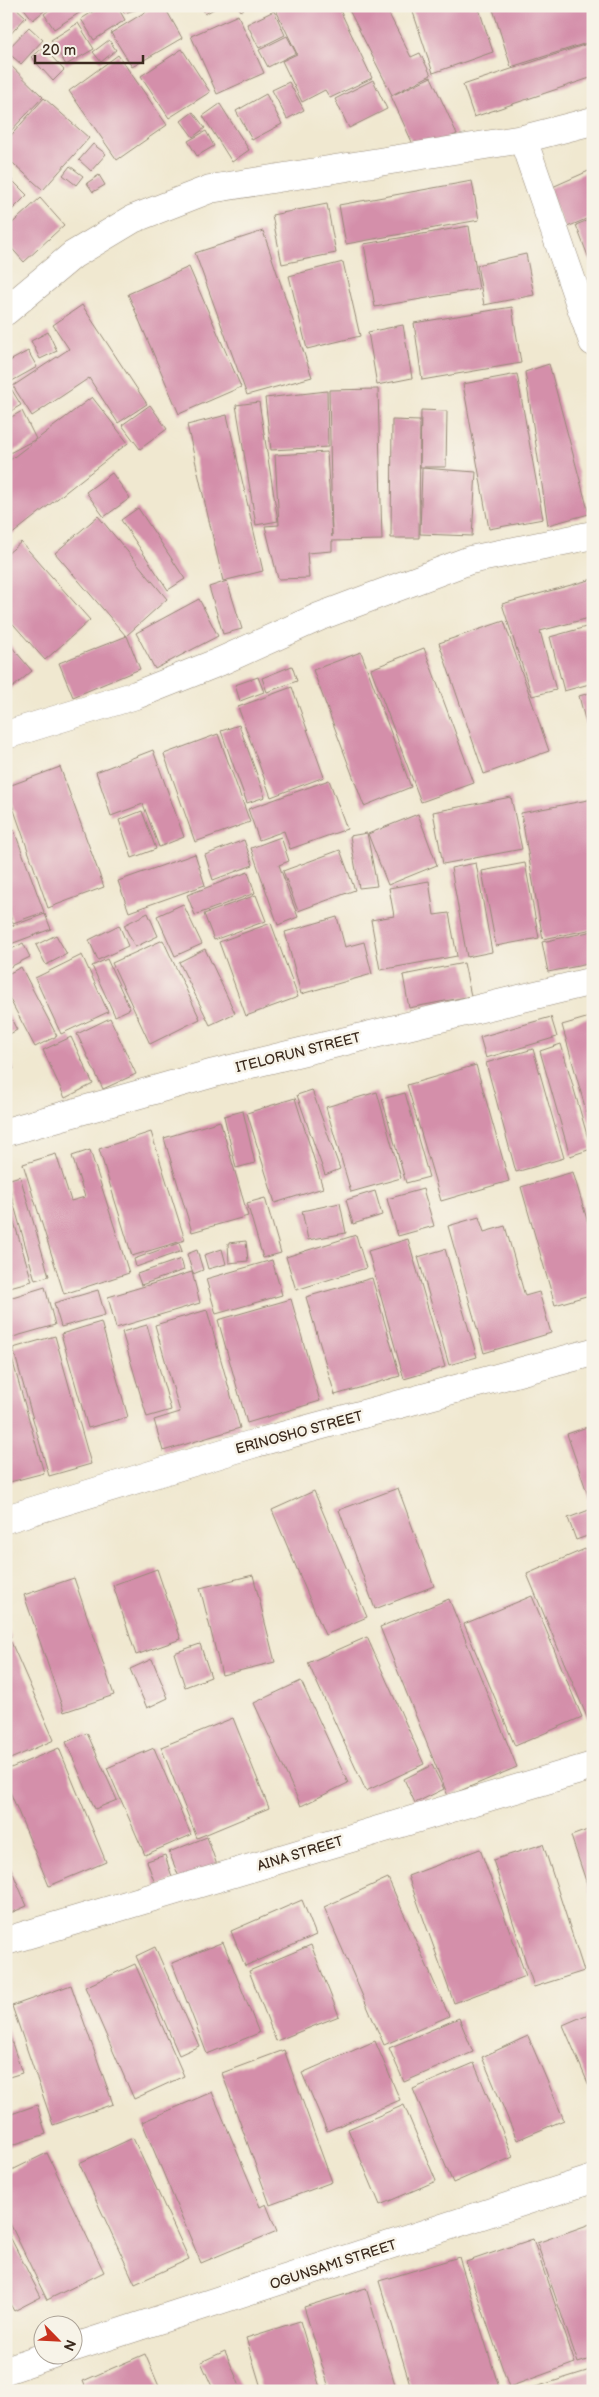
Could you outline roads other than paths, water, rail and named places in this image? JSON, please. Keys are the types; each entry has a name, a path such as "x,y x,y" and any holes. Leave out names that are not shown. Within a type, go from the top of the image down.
{"street":[{"path":"6,311 73,255 124,224 210,189 274,177 359,167 524,140 593,121"},
{"path":"524,140 593,342"},
{"path":"6,735 136,695 219,662 321,616 470,560 593,535"},
{"name":"ITELORUN STREET","path":"6,1132 214,1073 593,981"},
{"name":"ERINOSHO STREET","path":"6,1519 256,1443 593,1352"},
{"name":"AINA STREET","path":"6,1941 593,1766"},
{"name":"OGUNSAMI STREET","path":"82,2345 593,2179"},
{"path":"6,2370 32,2361"}]}
